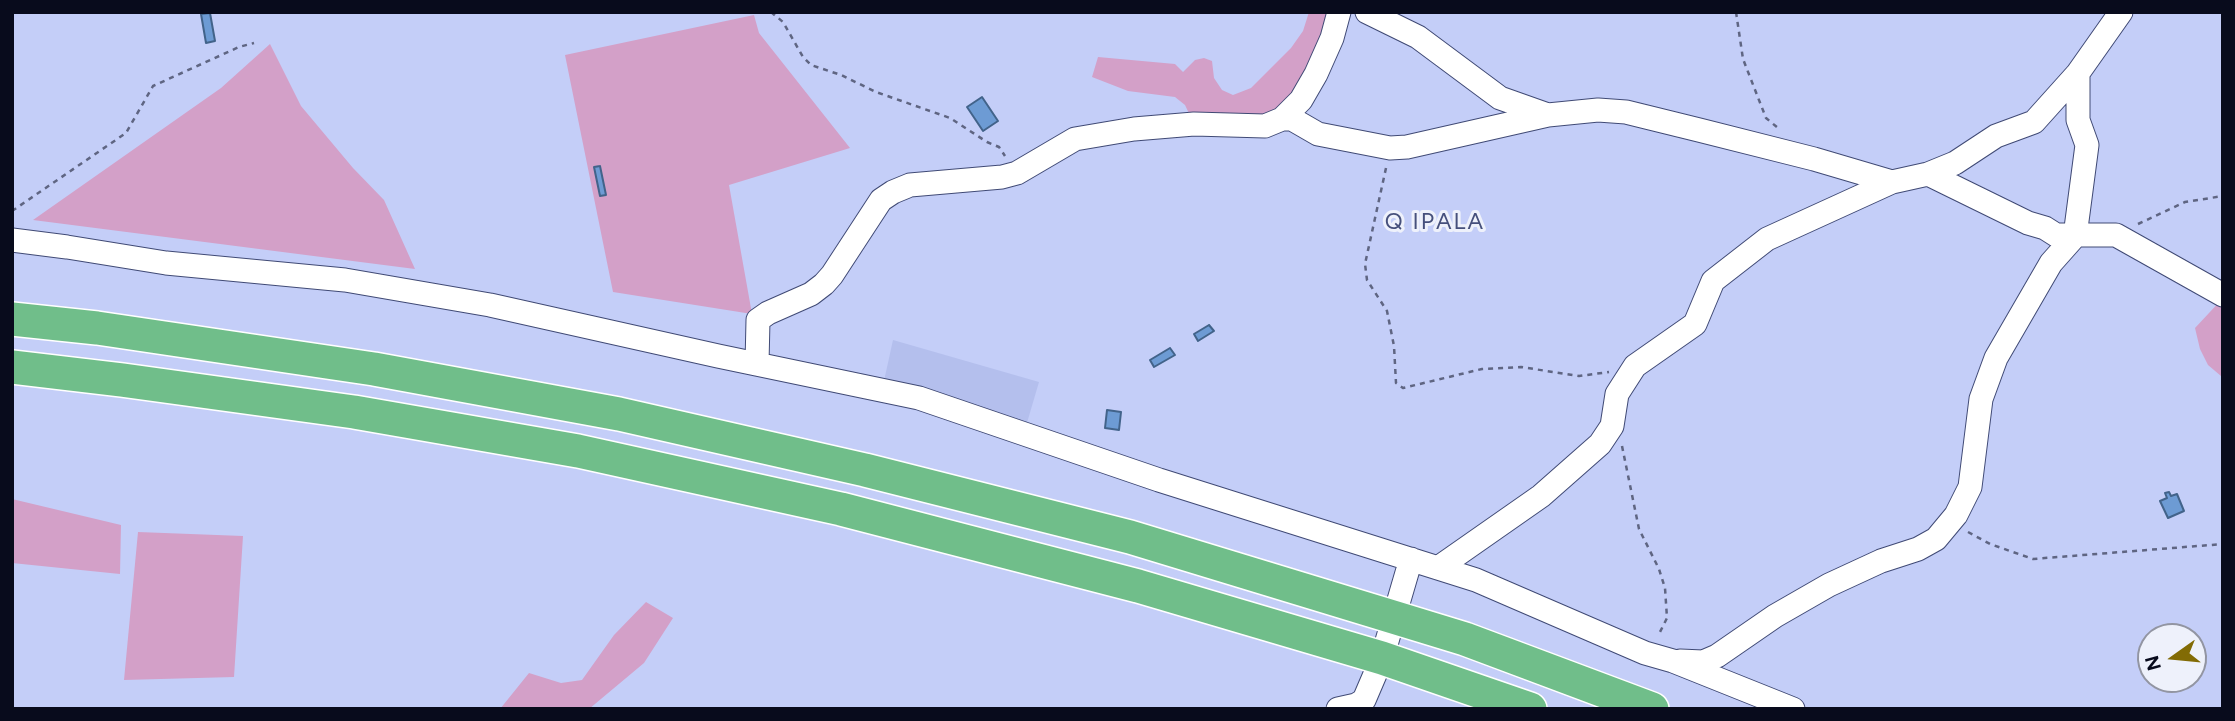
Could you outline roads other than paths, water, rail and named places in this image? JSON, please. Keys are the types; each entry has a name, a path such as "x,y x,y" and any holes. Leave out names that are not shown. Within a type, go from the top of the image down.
{"highway":[{"path":"12,319 97,328 374,369 619,414 865,470 1130,537 1465,639 1652,709"},
{"path":"12,367 354,412 578,452 841,509 1138,586 1382,658 1530,709"}],"street":[{"path":"757,364 758,320 811,294 824,284 881,200 893,192 910,185 1002,177 1017,173 1075,139 1194,124 1265,126 1282,118 1301,100 1332,38 1339,12"},
{"path":"1367,12 1418,37 1500,98 1548,115"},
{"path":"1438,568 1541,496 1600,444 1612,426 1617,394 1635,366 1695,324 1713,281 1768,239 1892,182 1928,174 1955,163 1996,136 2034,122 2078,73 2121,12"},
{"path":"1673,661 1703,662 1717,656 1775,616 1829,585 1936,539 1956,515 1970,487 1981,399 1996,358 2051,262 2075,236 2087,145 2078,120 2078,73"},
{"path":"1282,118 1292,119 1318,134 1390,148 1407,147 1548,115 1598,110 1626,112 1814,159 1892,182"},
{"path":"1928,174 2056,235 2116,235 2223,295"},
{"path":"12,240 166,264 345,280 490,305 919,398 1159,480 1476,580 1645,653 1673,661 1793,709"},
{"path":"1338,709 1356,705 1364,700 1382,658 1411,559"}],"district":[{"name":"Q IPALA","path":"1435,222"}]}
